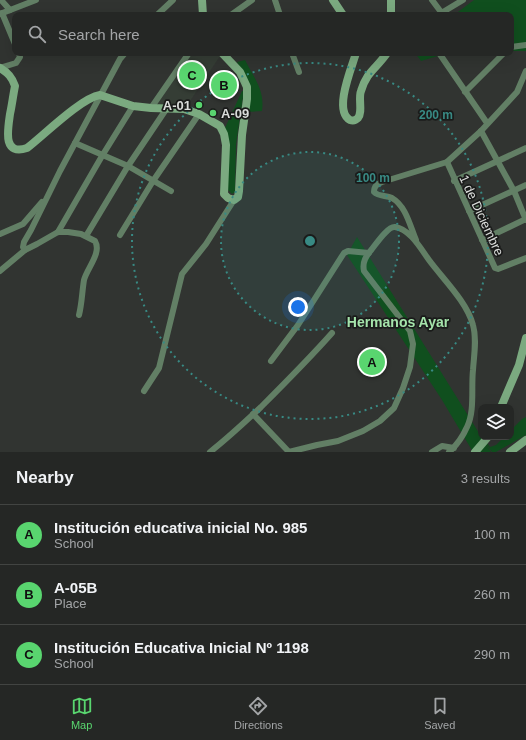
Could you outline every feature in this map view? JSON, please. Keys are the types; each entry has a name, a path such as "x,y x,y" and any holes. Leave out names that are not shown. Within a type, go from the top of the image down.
{"main road":[{"path":"202,0 202,12"},
{"path":"334,0 341,12"},
{"path":"391,0 391,12"},
{"path":"0,68 8,73 13,79 14,86 7,135 10,145 14,148 19,150 27,148 70,112 95,96 100,96 133,106 152,108 184,108 199,114 220,126 224,134 226,145 224,194 228,198 234,200 238,197 239,191 242,135 247,99 247,87 240,72 225,56"},
{"path":"355,56 343,98 343,110 350,120 358,119 360,115 360,93 364,82 369,72 384,56"},
{"path":"502,404 514,376 526,338"},
{"path":"475,452 485,440"},
{"path":"510,452 526,440"}],"street":[{"path":"1,0 10,10"},
{"path":"12,38 1,14 36,0"},
{"path":"160,12 173,0"},
{"path":"235,12 252,0"},
{"path":"275,0 279,12"},
{"path":"432,0 441,12 443,12 462,0"},
{"path":"514,47 526,45"},
{"path":"0,68 16,63 20,56"},
{"path":"25,250 23,247 24,242 75,143 122,56"},
{"path":"152,108 187,56"},
{"path":"293,56 299,72"},
{"path":"441,56 487,123"},
{"path":"465,92 501,56"},
{"path":"418,245 404,210 392,198 377,195 374,192 374,188 377,184 382,182 447,162 481,131 516,92 526,71"},
{"path":"58,232 133,106"},
{"path":"86,236 128,166 167,108"},
{"path":"120,235 153,181 199,114"},
{"path":"481,131 514,191 526,219 482,240"},
{"path":"75,143 128,166 171,191"},
{"path":"454,181 526,148"},
{"name":"1 de Diciembre","path":"447,162 454,181 495,268 526,258"},
{"path":"469,211 526,185"},
{"path":"0,234 23,224 47,197"},
{"path":"144,391 159,368 182,274 206,244 234,200"},
{"path":"253,414 289,452 338,441 362,431 380,422 394,408 403,388 410,366 413,344 410,331 364,271 363,266 369,253 390,228 395,226 408,233 458,295 473,324 476,340 471,411 467,427 452,450 442,446 432,452"},
{"path":"0,271 25,250 58,232 81,234 95,241 97,246 96,252 85,279 79,315"},
{"path":"271,361 298,325 344,253 369,253"},
{"path":"210,452 228,438 253,414 312,356 332,334"}],"shaded area":[{"path":"190,56 220,56 186,107 156,106"}],"green space":[{"path":"474,0 526,0 526,51 514,51 514,12 458,12"},
{"path":"417,56 438,56 421,61"},
{"path":"245,60 260,90 262,97 262,111 247,112 249,84 237,62"},
{"path":"242,91 244,91 236,144 235,192 232,194 228,190 228,155 224,130"},
{"path":"357,237 478,431 478,440 485,440 490,447 496,445 501,440 514,440 514,427 526,417 526,435 496,452 492,452 486,444 491,452 473,452 442,400 347,255"}],"place":[{"name":"Institución Educativa Inicial Nº 1198","path":"192,75"},
{"name":"A-05B","path":"224,85"},
{"name":"A-01","path":"199,105"},
{"name":"A-09","path":"213,113"},
{"name":"Institución educativa inicial No. 985","path":"372,362"}],"district":[{"name":"Hermanos Ayar","path":"398,322"}]}
